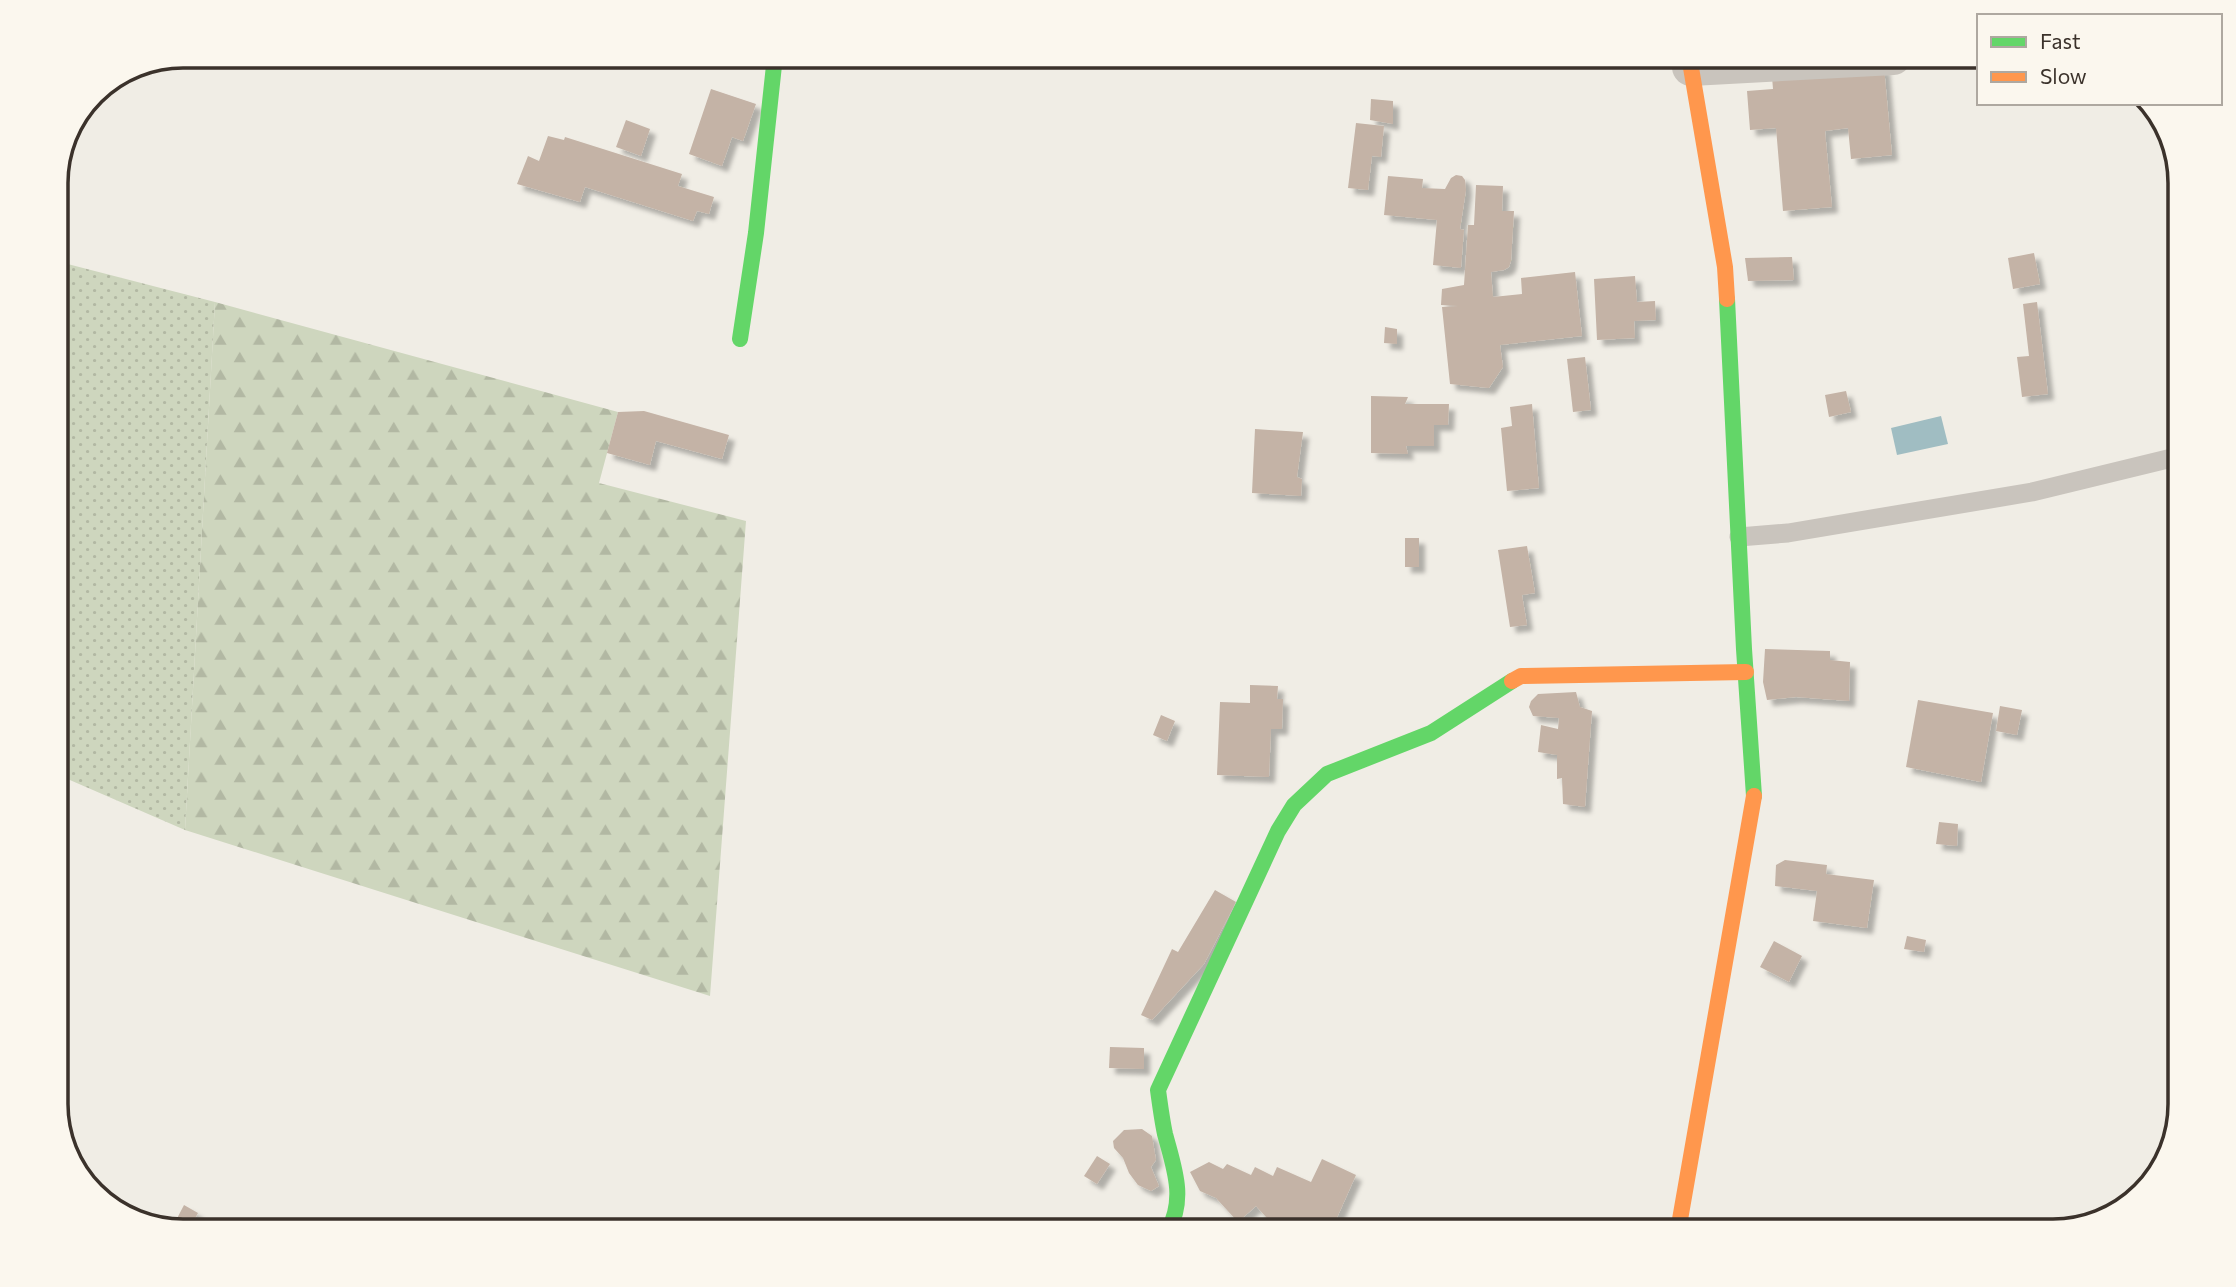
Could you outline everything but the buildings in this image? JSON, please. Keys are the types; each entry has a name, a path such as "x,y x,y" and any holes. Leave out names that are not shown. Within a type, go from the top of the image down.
{"street":[{"path":"740,340 756,233 774,68"},
{"path":"1680,1219 1755,789 1746,672 1725,267 1691,68"},
{"path":"1172,1219 1180,1198 1177,1175 1160,1112 1158,1090 1278,831 1294,805 1308,790 1327,775 1431,733 1521,676 1746,672"}],"lane":[{"path":"1739,537 1788,533 2032,492 2168,459"}],"green space":[{"path":"68,264 215,302 185,830 68,779"},
{"path":"215,302 618,412 599,483 746,521 710,996 185,830"}],"water":[{"path":"1941,416 1948,444 1897,455 1891,428"}],"traffic: fast":[{"path":"740,339 756,233 774,68"},
{"path":"1727,299 1754,796"},
{"path":"1173,1219 1177,1183 1158,1090 1278,831 1294,805 1327,774 1431,733 1512,681"}],"traffic: slow":[{"path":"1691,68 1725,267 1727,299"},
{"path":"1512,681 1521,676 1746,672"},
{"path":"1680,1219 1754,796"}]}
